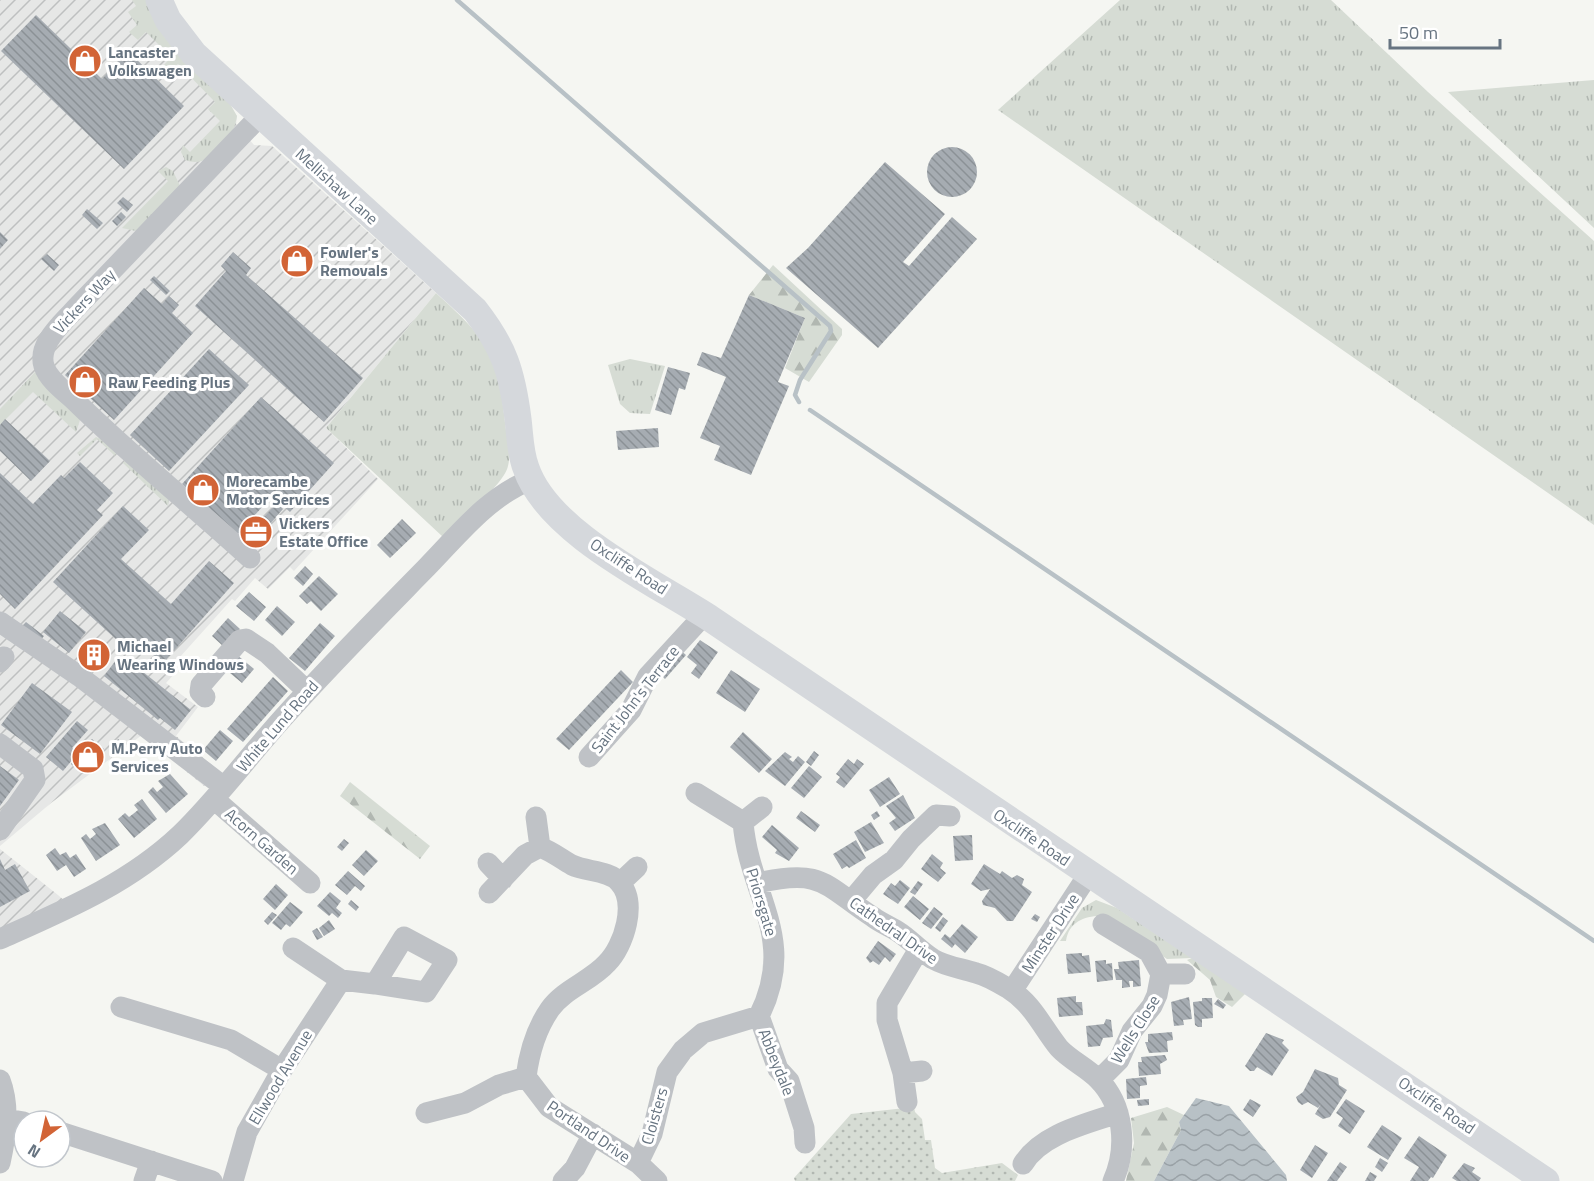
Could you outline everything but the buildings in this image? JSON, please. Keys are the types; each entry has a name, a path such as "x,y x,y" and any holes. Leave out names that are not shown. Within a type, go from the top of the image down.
{"main road":[{"name":"Mellishaw Lane","path":"159,0 168,20 194,54 467,303 493,333 511,371 522,453 530,480"},
{"name":"Oxcliffe Road","path":"530,480 546,504 599,548 705,614 1088,875 1381,1068 1546,1181"}],"street":[{"name":"Vickers Way","path":"250,558 97,423 50,376 44,366 43,356 49,338 75,309 260,116"},
{"name":"White Lund Road","path":"0,939 122,881 180,834 219,793 307,691 500,494 530,480"},
{"name":"Saint John's Terrace","path":"589,757 631,710 648,676 705,614"},
{"name":"Acorn Garden","path":"0,622 79,676 219,793 312,885"},
{"path":"205,697 200,692 201,685 240,640 246,639 267,653 307,691"},
{"path":"0,744 33,769 34,780 0,830"},
{"path":"701,800 743,822 762,807"},
{"path":"852,900 873,875 894,860 911,838 939,810"},
{"path":"540,821 540,847"},
{"name":"Priorsgate","path":"743,822 745,845 775,943 775,963 765,1005 759,1016"},
{"path":"421,1117 465,1103 499,1085 526,1077 528,1056 550,1010 561,996 578,988 609,962 618,944 628,912 620,883 611,876 572,865 556,853 540,847 493,878"},
{"path":"620,883 637,867"},
{"name":"Minster Drive","path":"1012,991 1088,875"},
{"name":"Cathedral Drive","path":"758,883 786,877 823,882 947,966 977,973 1012,991 1030,1006 1064,1054 1099,1080 1111,1096 1118,1113 1122,1145 1118,1170 1113,1181"},
{"name":"Wells Close","path":"1099,1080 1119,1060 1132,1031 1152,1006 1158,995 1161,974 1149,952 1109,931"},
{"path":"293,948 341,980 375,984"},
{"path":"907,1102 912,1072 887,1020 887,1003 920,949"},
{"name":"Wells Close","path":"1161,974 1185,974"},
{"name":"Ellwood Avenue","path":"233,1181 247,1132 282,1070 341,980"},
{"path":"120,1007 231,1040 282,1070"},
{"name":"Abbeydale","path":"759,1016 778,1069 789,1081 810,1132"},
{"name":"Cloisters","path":"638,1163 652,1134 667,1072 683,1050 703,1034 759,1016"},
{"name":"Portland Drive","path":"526,1077 549,1107 638,1163 657,1181"},
{"path":"0,1080 12,1112"},
{"path":"1023,1164 1031,1152 1068,1131 1118,1113"},
{"path":"0,1163 12,1129"},
{"path":"563,1181 575,1168 593,1134"},
{"path":"72,1137 147,1171 212,1181"}],"shaded area":[{"path":"0,0 147,0 237,116 236,124 254,145 272,146 436,293 326,428 378,479 294,571 290,567 268,589 255,578 235,601 232,599 171,667 176,672 166,683 198,707 176,736 217,769 204,786 142,735 51,803 0,846"},
{"path":"0,849 58,895 66,902 0,933"}],"green space":[{"path":"132,0 147,0 229,102 237,116 226,143 212,157 194,162 185,160 181,152 183,145 190,152 220,121 208,109 215,102 178,64 170,71 164,65 171,57 146,32 138,40 129,32 137,25 128,12 136,6"},
{"path":"1120,0 1331,0 1428,92 1594,241 1594,525 998,110"},
{"path":"1594,80 1594,228 1448,92"},
{"path":"166,167 173,171 180,186 136,231 122,228 168,181 158,171"},
{"path":"773,265 842,329 842,335 809,382 785,368 805,318 749,295"},
{"path":"436,293 469,325 489,352 500,384 509,453 507,470 499,482 443,537 326,428"},
{"path":"630,359 665,366 650,414 630,413 620,404 608,365"},
{"path":"35,372 77,412 80,420 76,432 33,392 0,425 0,409"},
{"path":"96,437 106,441 116,453 115,456 97,439 80,456 77,453"},
{"path":"125,461 169,500 168,506 123,463"},
{"path":"350,782 430,846 420,859 340,796"},
{"path":"1096,900 1117,908 1192,958 1167,959 1104,916 1079,921 1071,929 1066,941 1060,941 1082,908"},
{"path":"1192,958 1247,992 1232,1007 1216,997 1210,980 1187,960"},
{"path":"914,1107 915,1112 922,1119 925,1140 931,1140 935,1168 942,1173 1002,1163 1018,1175 1015,1181 795,1181 794,1178 851,1114"},
{"path":"1167,1107 1184,1115 1179,1122 1181,1130 1154,1181 1126,1181 1134,1143 1131,1118"}],"water":[{"path":"1196,1098 1229,1106 1286,1175 1287,1181 1154,1181 1181,1130 1179,1122"}],"waterway":[{"path":"457,0 830,326 831,331 800,380 795,395 799,402"},
{"path":"810,410 1594,941"}],"place":[{"name":"Lancaster Volkswagen","path":"85,61"},
{"name":"Fowler's Removals","path":"297,261"},
{"name":"Raw Feeding Plus","path":"85,382"},
{"name":"Morecambe Motor Services","path":"203,490"},
{"name":"Vickers Estate Office","path":"256,532"},
{"name":"Michael Wearing Windows","path":"94,655"},
{"name":"M.Perry Auto Services","path":"88,757"}]}
